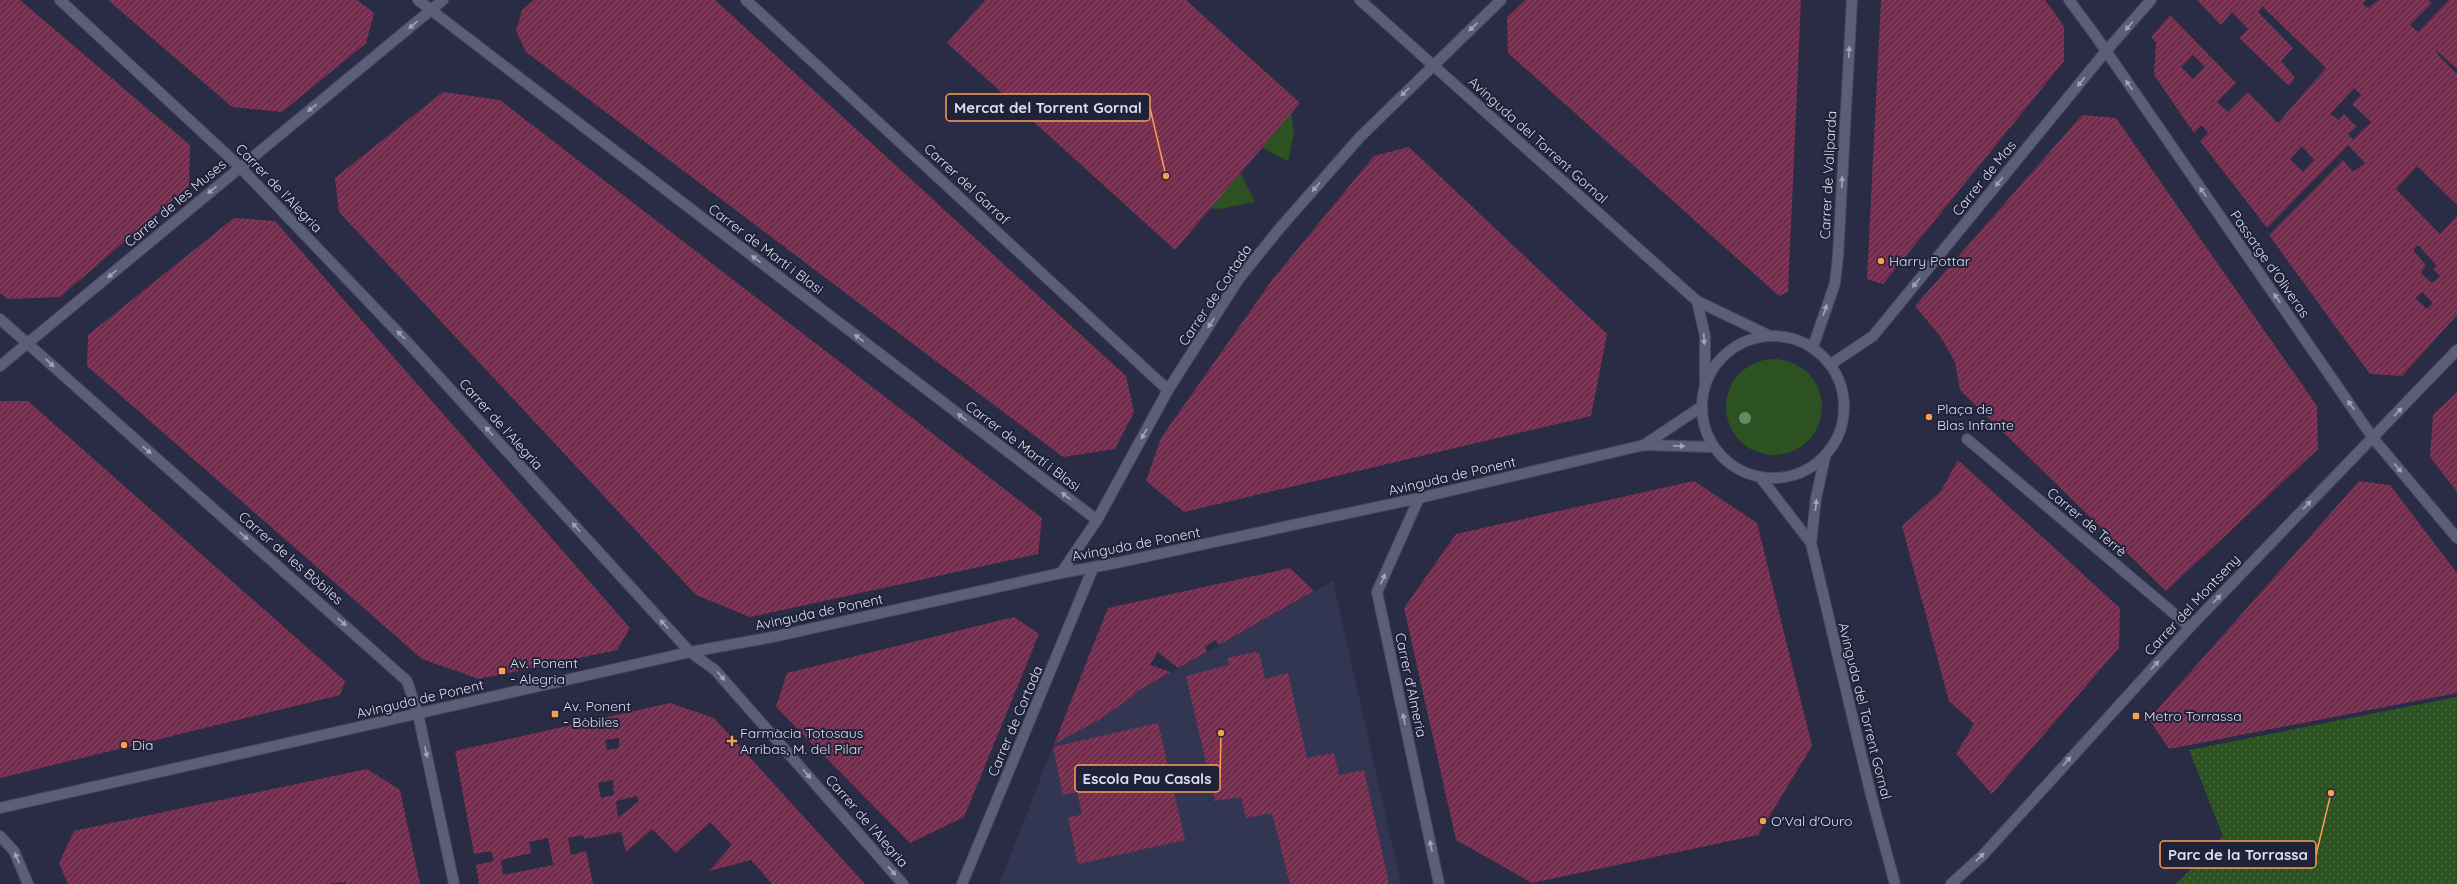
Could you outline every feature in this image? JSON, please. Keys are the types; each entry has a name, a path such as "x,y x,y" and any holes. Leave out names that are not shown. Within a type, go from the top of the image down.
{"street":[{"name":"Carrer de l'Alegria","path":"60,0 240,167 411,346 690,652 716,670 904,884"},
{"name":"Carrer de Martí i Blasi","path":"418,0 1097,520"},
{"name":"Carrer de les Muses","path":"0,366 443,0"},
{"name":"Carrer del Garraf","path":"746,0 1168,390"},
{"name":"Avinguda del Torrent Gornal","path":"1360,0 1697,301 1770,336"},
{"name":"Carrer de Cortada","path":"1061,573 1097,520 1168,390 1238,280 1279,229 1360,136 1501,0"},
{"name":"Carrer de Vallparda","path":"1813,347 1835,283 1838,256 1852,0"},
{"name":"Passatge d'Oliveras","path":"2068,0 2106,51 2373,438 2457,538"},
{"name":"Carrer de Mas","path":"1831,364 1873,336 2106,51 2151,0"},
{"path":"1697,301 1705,336 1705,386 1702,407 1705,429 1713,447 1727,462 1744,472 1761,478 1778,478 1795,475 1811,467 1825,457 1837,441 1844,421 1845,408 1841,382 1831,364 1813,347 1793,338 1770,336 1748,340 1729,351 1714,367 1705,386"},
{"name":"Carrer de les Bòbiles","path":"0,319 399,672 412,690 454,884"},
{"name":"Carrer del Montseny","path":"1951,884 1983,855 2190,627 2457,350"},
{"name":"Avinguda de Ponent","path":"1644,445 1702,407"},
{"name":"Carrer de Terrè","path":"1967,439 2190,627"},
{"name":"Avinguda de Ponent","path":"0,808 690,652 773,637 1061,573 1093,568 1419,498 1644,445 1713,447"},
{"name":"Avinguda del Torrent Gornal","path":"1825,457 1816,498 1811,543 1873,802 1895,884"},
{"name":"Avinguda del Torrent Gornal","path":"1761,478 1811,543"},
{"name":"Carrer d'Almeria","path":"1419,498 1377,592 1439,884"},
{"name":"Carrer de Cortada","path":"962,884 1093,568"},
{"path":"0,836 14,851 28,884"}],"shaded area":[{"path":"1333,581 1401,884 999,884 1054,744 1097,721 1135,695 1133,694"}],"green space":[{"path":"1291,112 1294,133 1288,161 1261,147"},
{"path":"1241,174 1255,202 1219,209 1205,208 1236,175"},
{"path":"1774,359 1793,362 1808,373 1819,388 1822,407 1819,426 1808,441 1793,452 1774,455 1755,452 1740,441 1729,426 1726,407 1729,388 1740,373 1755,362"},
{"path":"2457,697 2457,884 2176,884 2223,836 2189,750"}],"building":[{"path":"0,0 20,0 190,145 189,186 60,297 8,299 0,293"},
{"path":"108,0 357,0 374,13 366,43 282,112 232,107"},
{"path":"534,0 715,0 1126,376 1134,412 1115,449 1063,457 526,52 516,31 522,10"},
{"path":"985,0 1186,0 1300,103 1175,250 947,43"},
{"path":"1525,0 1801,0 1788,292 1779,296 1508,53 1507,17"},
{"path":"1881,0 2045,0 2064,26 2064,61 1883,284 1867,279"},
{"path":"2197,0 2366,0 2362,4 2368,8 2378,0 2428,0 2432,3 2410,25 2418,32 2449,0 2457,0 2457,69 2435,49 2439,56 2457,74 2457,205 2417,166 2396,189 2440,234 2457,216 2457,315 2402,376 2370,374 2269,235 2343,160 2353,172 2365,163 2348,145 2267,228 2200,141 2208,133 2202,125 2194,133 2154,75 2156,42 2151,37 2170,15 2236,83 2217,102 2228,112 2248,92 2278,123 2326,68 2262,6 2258,12 2293,48 2281,61 2295,78 2289,86 2239,38 2248,29 2232,12 2221,25","holes":["2193,55 2205,67 2193,79 2181,67","2354,88 2361,95 2352,104 2371,122 2353,140 2348,134 2357,127 2344,114 2339,120 2330,114","2302,146 2314,160 2303,172 2290,159","2418,245 2437,266 2433,269 2440,276 2432,283 2421,273 2426,265 2413,250","2422,292 2433,303 2427,309 2415,298"]},
{"path":"443,92 500,100 1042,518 1038,554 750,617 696,595 339,212 335,178"},
{"path":"2082,115 2116,118 2317,406 2318,449 2166,591 1960,390 1955,362 1940,336 1915,306"},
{"path":"1409,147 1607,334 1591,416 1184,512 1146,481 1161,438 1272,280 1374,156"},
{"path":"234,218 275,221 630,628 617,650 479,679 422,659 87,366 88,335"},
{"path":"2457,392 2457,492 2430,457 2433,415"},
{"path":"0,401 28,401 345,681 340,695 0,778"},
{"path":"1958,460 2120,608 2119,648 1992,794 1956,754 1974,724 1949,701 1902,526 1941,491"},
{"path":"1694,481 1757,523 1812,746 1758,835 1532,883 1456,840 1404,608 1456,534"},
{"path":"2359,481 2390,485 2457,573 2457,693 2169,749 2149,719"},
{"path":"1290,568 1314,591 1219,645 1215,640 1205,647 1207,652 1178,668 1158,652 1150,665 1171,672 1133,694 1135,695 1097,721 1054,744 1108,608"},
{"path":"1014,617 1039,634 964,817 910,843 776,707 787,673"},
{"path":"1255,652 1259,653 1265,679 1288,673 1307,758 1334,753 1339,775 1364,770 1389,884 1290,884 1272,813 1246,818 1241,797 1215,801 1186,676 1229,665 1227,658"},
{"path":"670,703 714,718 865,884 772,884 751,860 709,871 732,845 710,822 676,853 652,829 626,852 621,832 584,839 583,835 568,838 571,855 586,851 593,884 479,884 476,865 494,861 491,851 474,854 455,751","holes":["619,738 619,748 607,750 605,740","613,780 614,795 601,798 598,783","637,796 639,801 618,818 616,801","548,838 553,865 503,875 501,860 531,853 529,842"]},
{"path":"1158,723 1185,840 1078,864 1068,818 1082,814 1077,792 1063,795 1053,747"},
{"path":"367,769 400,790 420,884 346,884 346,882 327,884 68,884 59,863 74,831"}],"place":[{"name":"Mercat del Torrent Gornal","path":"1166,176"},
{"name":"Harry Pottar","path":"1881,261"},
{"name":"Plaça de Blas Infante","path":"1929,417"},
{"name":"Av. Ponent - Alegria","path":"502,671"},
{"name":"Av. Ponent - Bòbiles","path":"555,714"},
{"name":"Metro Torrassa","path":"2136,716"},
{"name":"Escola Pau Casals","path":"1221,733"},
{"name":"Farmàcia Totosaus Arribas, M. del Pilar","path":"732,741"},
{"name":"Dia","path":"124,745"},
{"name":"Parc de la Torrassa","path":"2331,793"},
{"name":"O'Val d'Ouro","path":"1763,821"}]}
